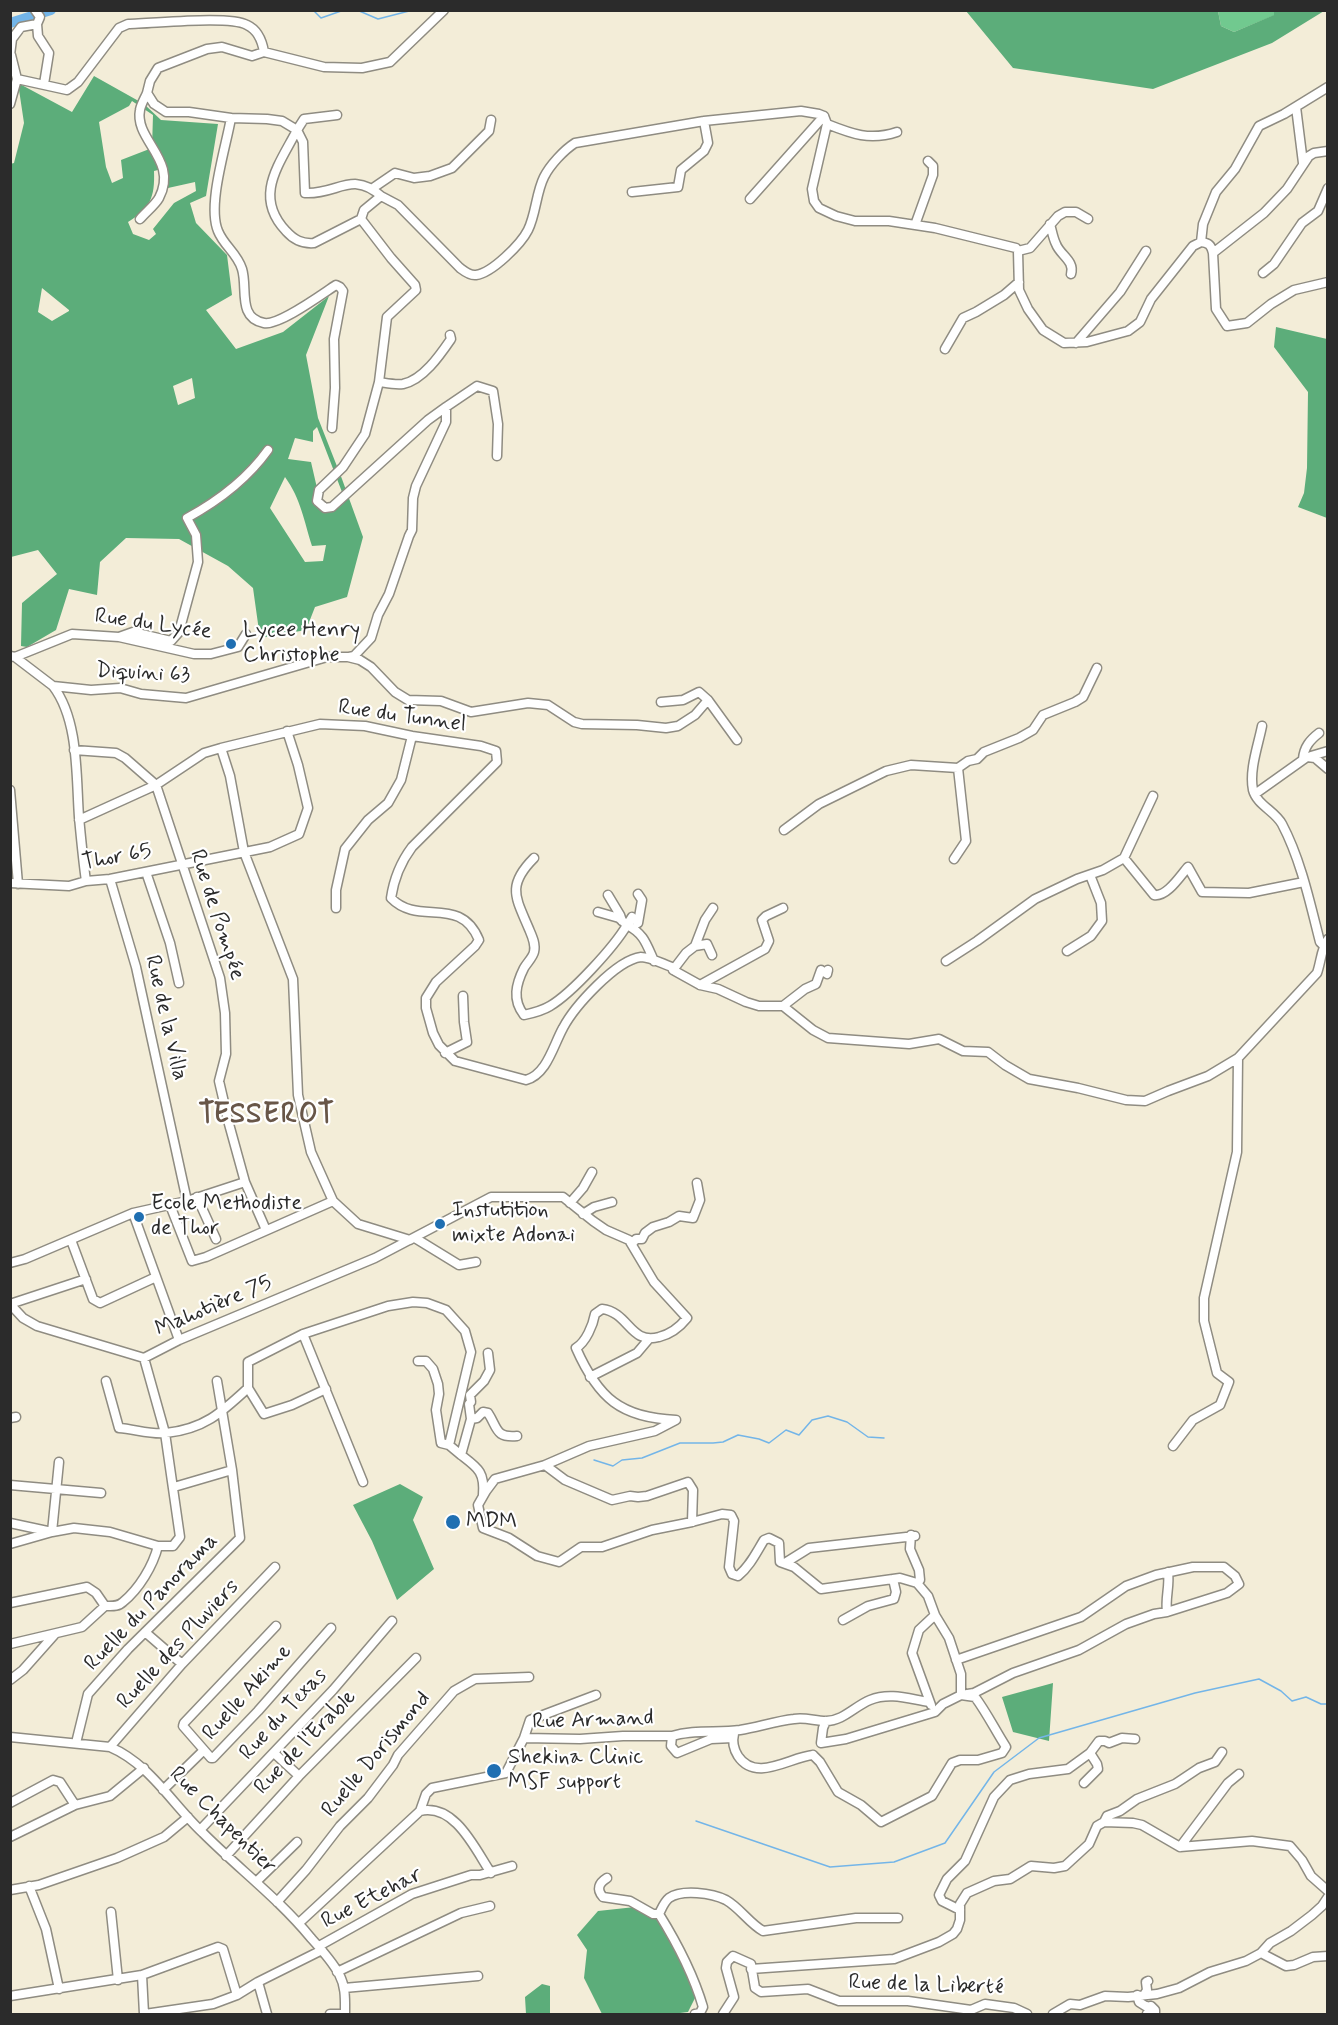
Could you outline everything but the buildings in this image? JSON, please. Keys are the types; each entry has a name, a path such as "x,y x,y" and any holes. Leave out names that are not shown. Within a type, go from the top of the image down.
{"street":[{"path":"140,219 159,198 164,179 159,155 145,135 140,118 140,109 150,81 158,68 207,49 222,47 252,56 264,52 324,67 362,68 390,62 444,10"},
{"path":"10,104 17,79 11,55 12,39 21,27 37,17 39,36 49,53 44,84"},
{"path":"17,79 68,90 78,82 119,28 128,24 226,21 247,24 261,37 264,52"},
{"path":"1201,242 1203,224 1216,192 1235,169 1256,131 1266,122 1328,87"},
{"path":"147,93 154,104 166,112 282,121 297,130 303,142 305,193 359,183 373,188 381,196 398,205 460,268 476,275 498,264 528,230 544,176 569,146 581,141 704,121 801,111 819,114 825,120 857,135 884,136 897,132"},
{"path":"1296,107 1303,163"},
{"path":"337,115 304,119 297,130 274,175 270,188 269,200 277,220 295,239 306,244 314,243 361,219 364,210 381,196"},
{"path":"231,118 214,197 217,229 224,243 235,252 243,270 245,303 249,315 267,324 279,321 336,285 340,286 343,291 334,339 335,388 332,428"},
{"path":"373,188 395,173 414,178 430,176 452,168 489,131 491,120"},
{"path":"750,199 825,120"},
{"path":"825,120 812,189 814,201 819,208 855,221 889,221 915,225 1012,246 1018,251 1019,290 1028,309 1043,330 1064,343 1087,342 1128,331 1140,321 1151,299 1193,246 1201,242 1208,243 1213,253 1216,309 1227,326 1246,323 1294,290 1328,282"},
{"path":"632,192 678,187 681,170 704,151 708,143 704,121"},
{"path":"1213,253 1264,213 1287,189 1303,163 1314,153 1328,151"},
{"path":"915,225 933,175 933,166 928,161"},
{"path":"1263,273 1274,264 1302,223 1318,211 1328,188"},
{"path":"1018,251 1030,248 1058,216 1071,211 1088,219"},
{"path":"361,219 416,288 387,317 379,382 362,440 343,467 319,489 317,501 325,508 332,507 428,420 477,386 493,391 498,424 497,456"},
{"path":"1050,224 1056,245 1071,265 1073,270 1071,274"},
{"path":"1076,343 1120,292 1146,251"},
{"path":"945,349 963,318 1004,295 1019,282"},
{"path":"379,382 402,384 417,377 439,356 451,339 450,335"},
{"path":"348,657 354,656 371,638 378,615 389,594 412,530 413,498 416,486 446,422 446,407"},
{"path":"119,637 133,632 171,641 179,632 198,562 196,535 187,518 208,507 253,470 268,450"},
{"name":"Rue du Lycée","path":"13,657 72,634 119,637 194,654 211,654 238,647 246,634"},
{"path":"13,657 53,686 62,698 67,711 74,750 86,881"},
{"name":"Diquini 63","path":"53,686 91,690 120,688 141,694 186,698 327,657 348,657"},
{"path":"348,657 360,660 371,667 395,692 408,700 441,701 471,712 528,703 548,705 578,723 666,728 687,722 708,700"},
{"path":"784,830 819,804 886,771 911,765 958,768 968,761 977,759 984,752 1007,744 1033,730 1043,715 1083,697 1096,668"},
{"path":"661,702 683,700 697,692 708,700 736,740"},
{"name":"Rue du Tunnel","path":"79,820 156,785 204,753 320,724 340,723 364,726 481,746 496,751 497,762 412,847 396,874 393,884 391,898 399,906 408,910 453,914 464,919 474,928 479,940 436,982 426,998 426,1008 433,1033 445,1053"},
{"path":"783,1006 813,1030 828,1038 909,1044 939,1039 963,1052 988,1052 1029,1079 1126,1100 1145,1101 1208,1076 1238,1058 1317,973 1325,942 1320,942 1304,882 1283,824 1255,794 1253,786 1255,760 1262,726"},
{"name":"Thor 65","path":"14,883 69,886 86,881 110,879 270,846 299,834 308,808 287,731"},
{"path":"1319,733 1308,743 1304,752 1307,758 1328,769"},
{"path":"336,908 336,890 345,849 368,820 388,803 400,780 412,736"},
{"path":"221,748 230,776 244,852 293,979 298,1095 311,1152 333,1201 358,1224 413,1239 459,1265 476,1263"},
{"path":"74,750 116,753 156,785"},
{"path":"1255,794 1307,758 1328,751"},
{"path":"954,860 966,841 958,768"},
{"name":"Rue de Pompée","path":"156,785 220,978 225,1013 226,1054 219,1081 245,1182 266,1230"},
{"path":"10,790 14,883"},
{"path":"946,961 1035,899 1124,858 1153,796"},
{"path":"534,858 523,869 517,885 516,902 534,945 534,952 523,969 516,991 517,1005 524,1015 549,1007 567,994 593,967 624,923"},
{"path":"1124,858 1157,896 1164,894 1188,867 1202,892 1250,893 1304,882"},
{"path":"146,872 170,943 179,983"},
{"path":"1067,951 1091,936 1102,921 1101,903 1090,875"},
{"name":"Rue de la Villa","path":"110,879 135,967 187,1201"},
{"path":"638,894 642,900 639,928 654,961"},
{"path":"608,895 624,923"},
{"path":"695,946 705,920 713,908"},
{"path":"700,986 765,949 770,941 762,920 783,908"},
{"path":"598,912 639,928"},
{"path":"673,970 686,953 695,946 707,944 712,956"},
{"path":"463,996 467,1042 445,1053 455,1061 526,1080 535,1077 542,1070 564,1024 604,978 615,968 636,958 644,957 672,967 673,970 700,986 718,989 759,1006 783,1006 805,989 816,984 821,970 827,974 828,970"},
{"path":"1173,1446 1193,1420 1220,1405 1229,1383 1218,1373 1204,1321 1204,1298 1237,1152 1238,1058"},
{"path":"570,1203 583,1188 591,1172"},
{"path":"10,1263 25,1259 133,1213 187,1201 245,1182"},
{"path":"697,1183 700,1200 693,1218 679,1216 653,1227 645,1233 642,1239 636,1239 632,1244 654,1282 687,1318 669,1335 648,1340 638,1336 617,1314 602,1309 596,1314 582,1345 576,1348 590,1377 615,1404 639,1415 676,1420 655,1431 589,1446 545,1465 495,1479 478,1505 483,1528 509,1538 537,1556 559,1562 581,1547 602,1547 652,1530 722,1514 731,1515 734,1521 729,1567 732,1575 738,1576 743,1572 764,1540 770,1538 779,1543 778,1560 794,1567 821,1589 892,1579 908,1579 917,1583 928,1596 935,1616 949,1638 961,1674 961,1695"},
{"path":"197,1197 216,1239"},
{"name":"Mahotière 75","path":"158,1546 172,1546 180,1537 165,1433 144,1358 179,1340 375,1258 491,1197 563,1197 606,1230 629,1240 632,1244"},
{"path":"170,1205 192,1261 206,1257 333,1201"},
{"path":"583,1214 594,1207 612,1202"},
{"path":"133,1213 179,1340"},
{"path":"71,1240 93,1299 100,1302 156,1277"},
{"path":"86,1279 10,1304 23,1318 37,1326 144,1358"},
{"path":"326,1389 292,1405 264,1414 248,1388 248,1362 303,1334 388,1306 414,1302 427,1303 446,1310 465,1330 471,1352 449,1445"},
{"path":"303,1334 363,1482"},
{"path":"590,1377 637,1353 648,1340"},
{"path":"461,1455 471,1419 470,1395 484,1381 490,1370 488,1353"},
{"path":"418,1361 426,1361 433,1370 438,1384 436,1410 441,1443 449,1445 495,1479"},
{"path":"106,1381 119,1428 165,1433 203,1424 223,1411 248,1388"},
{"name":"Ruelle du Panorama","path":"76,1743 88,1694 145,1632 240,1538 232,1470 217,1381"},
{"path":"471,1419 477,1418 483,1412 488,1413 499,1433 506,1437 517,1436"},
{"path":"52,1532 59,1462"},
{"path":"545,1465 565,1480 612,1500 630,1496 647,1496 688,1482 693,1490 693,1522"},
{"path":"174,1487 232,1470"},
{"path":"480,1470 484,1483 482,1499"},
{"path":"10,1485 100,1493"},
{"path":"10,1523 52,1532"},
{"path":"10,1544 74,1528 110,1532 158,1546 155,1558 146,1575 122,1603 105,1606 82,1627 10,1644"},
{"path":"785,1563 809,1548 913,1535 910,1549 919,1570 920,1580 917,1583"},
{"path":"813,1755 814,1749 821,1743 846,1739 934,1712 943,1704 961,1695 974,1694 1013,1673 1079,1650 1126,1624 1227,1593 1239,1584 1235,1576 1224,1567 1193,1567 1168,1572 1126,1586 1081,1617 956,1660"},
{"name":"Ruelle des Pluviers","path":"110,1747 182,1664 275,1568"},
{"path":"1167,1612 1168,1572"},
{"path":"843,1620 868,1606 894,1599 896,1592 892,1579"},
{"path":"10,1604 87,1587 96,1593 105,1606"},
{"path":"934,1712 912,1653 919,1630 935,1616"},
{"name":"Rue du Texas","path":"200,1830 333,1690 392,1621"},
{"path":"204,1750 183,1726 184,1723 276,1626"},
{"name":"Ruelle Akime","path":"163,1790 204,1750 213,1758 331,1628"},
{"path":"145,1632 182,1664"},
{"path":"10,1680 23,1670 55,1634"},
{"name":"Rue de l'Erable","path":"226,1856 299,1776 416,1658"},
{"name":"Ruelle Dorismond","path":"277,1902 306,1870 340,1826 368,1798 398,1755 454,1691 476,1679 529,1677"},
{"path":"524,1738 530,1720 596,1695"},
{"path":"672,1736 686,1732 734,1734 794,1719 811,1718 826,1721 848,1714 859,1705 872,1699 897,1695 929,1702"},
{"path":"813,1755 820,1762 838,1792 861,1805 881,1822 932,1796 952,1764 960,1760 978,1760 1002,1753 1006,1747 975,1697 961,1695"},
{"path":"821,1743 826,1721"},
{"path":"734,1734 733,1744 740,1759 758,1768 775,1766 813,1755"},
{"name":"Rue Armand","path":"299,1923 420,1811 426,1794 432,1788 506,1773 524,1738 672,1736 671,1746 677,1753 711,1739 734,1734"},
{"name":"Rue Chapentier","path":"10,1737 110,1747 124,1753 144,1768 200,1830 299,1923 320,1948 337,1972 344,1988 345,2014"},
{"path":"960,1910 942,1901 939,1895 947,1879 965,1861 994,1797 1010,1780 1029,1774 1068,1769 1090,1753 1099,1741 1109,1743 1122,1738 1135,1739"},
{"path":"1104,1822 1107,1815 1120,1811 1137,1799 1175,1784 1199,1768 1215,1762 1222,1752"},
{"path":"274,1753 299,1776"},
{"path":"1084,1784 1098,1769 1090,1753"},
{"path":"10,1837 75,1805 110,1796 144,1768"},
{"path":"1180,1847 1223,1790 1239,1774"},
{"path":"10,1803 57,1780 75,1805"},
{"path":"420,1811 430,1809 438,1811 446,1814 459,1825 492,1873"},
{"path":"10,1890 50,1882 117,1858 164,1837 188,1817"},
{"path":"723,2014 734,1997 726,1968 727,1962 733,1956 751,1964 752,1969 894,1959 939,1942 953,1934 960,1920 962,1899 967,1893 994,1881 1010,1879 1031,1866 1054,1868 1065,1866 1089,1844 1096,1826 1104,1822 1143,1825 1180,1847 1252,1841 1288,1845 1302,1860 1311,1876 1328,1891"},
{"path":"256,1881 297,1842"},
{"name":"Rue Etehar","path":"145,2014 213,2004 237,1995 411,1894 471,1875 492,1873 512,1866"},
{"path":"607,1878 598,1888 603,1897 630,1901 653,1914 659,1914"},
{"path":"29,1886 46,1929 59,1989"},
{"path":"659,1914 669,1898 678,1894 697,1894 714,1896 727,1901 763,1931 856,1918 898,1918"},
{"path":"1053,2014 1070,2004 1080,2005 1105,1996 1116,1998 1179,1988 1210,1972 1246,1961 1261,1953 1270,1943 1292,1931 1322,1906 1328,1897"},
{"path":"337,1972 461,1913 490,1906"},
{"path":"111,1912 118,1980"},
{"path":"659,1914 687,1964 702,2007 700,2013 695,2014"},
{"path":"10,1996 142,1975 218,1947 223,1949 237,1995"},
{"path":"1261,1953 1286,1966 1328,1956"},
{"name":"Rue de la Liberté","path":"752,1969 756,1988 761,1992 808,1989 839,2001 908,2001 971,2010 985,2004 1014,2008 1027,2014"},
{"path":"142,1975 145,2014"},
{"path":"344,1988 478,1976"},
{"path":"1147,2014 1155,2013 1155,2010 1139,2001 1140,1995 1146,1990 1148,1981"},
{"path":"258,1982 267,2014"},
{"path":"330,2014 345,2014"}],"green space":[{"path":"966,11 1218,11 1221,26 1234,32 1274,15 1274,11 1324,11 1272,43 1153,89 1013,68"},
{"path":"1218,11 1274,11 1275,15 1234,32 1221,26"},
{"path":"94,76 144,104 161,120 218,124 206,196 190,203 196,223 227,255 232,295 206,310 236,349 283,332 329,296 306,355 318,418 363,537 347,597 315,607 306,630 260,638 253,588 228,566 179,539 126,538 100,562 97,595 69,589 56,630 27,647 21,646 22,603 57,574 38,550 11,557 10,164 14,163 24,123 18,83 72,112","holes":["132,101 153,115 152,148 121,160 123,178 112,183 106,167 99,122 129,106","162,169 168,188 195,182 196,191 174,203 153,229 156,234 149,240 133,234 128,222 146,207 153,188 154,171","42,288 69,310 52,321 38,312","192,378 195,398 178,405 173,386","317,427 342,492 333,504 320,501 311,462 288,459 295,438 313,442 313,431","285,477 298,502 312,546 326,545 323,561 305,562 270,508"]},
{"path":"1276,327 1327,339 1327,518 1298,507 1304,493 1307,468 1308,392 1274,347"},
{"path":"400,1484 423,1497 413,1520 434,1569 397,1600 372,1541 353,1505"},
{"path":"1053,1683 1049,1741 1013,1732 1002,1697"},
{"path":"635,1907 665,1922 696,1996 688,2012 602,2014 584,1978 587,1950 577,1935 598,1911"},
{"path":"542,1984 550,1986 550,2014 526,2014 525,1997"}],"waterway":[{"path":"10,23 51,10"},
{"path":"313,10 321,18 344,10"},
{"path":"357,10 378,19 413,10"},
{"path":"594,1460 613,1466 622,1460 642,1458 680,1443 723,1442 738,1435 769,1443 786,1430 799,1435 812,1420 828,1416 847,1422 868,1437 884,1438"},
{"path":"696,1821 830,1867 894,1862 945,1843 994,1772 1039,1738 1195,1693 1259,1679 1281,1691 1292,1701 1306,1697 1321,1704 1328,1704"}],"place":[{"name":"Lycee Henry Christophe","path":"231,644"},
{"name":"Ecole Methodiste de Thor","path":"139,1217"},
{"name":"Instutition mixte Adonai","path":"440,1224"},
{"name":"MDM","path":"453,1522"},
{"name":"Shekina Clinic MSF support","path":"494,1771"}],"district":[{"name":"TESSEROT","path":"267,1116"}]}
